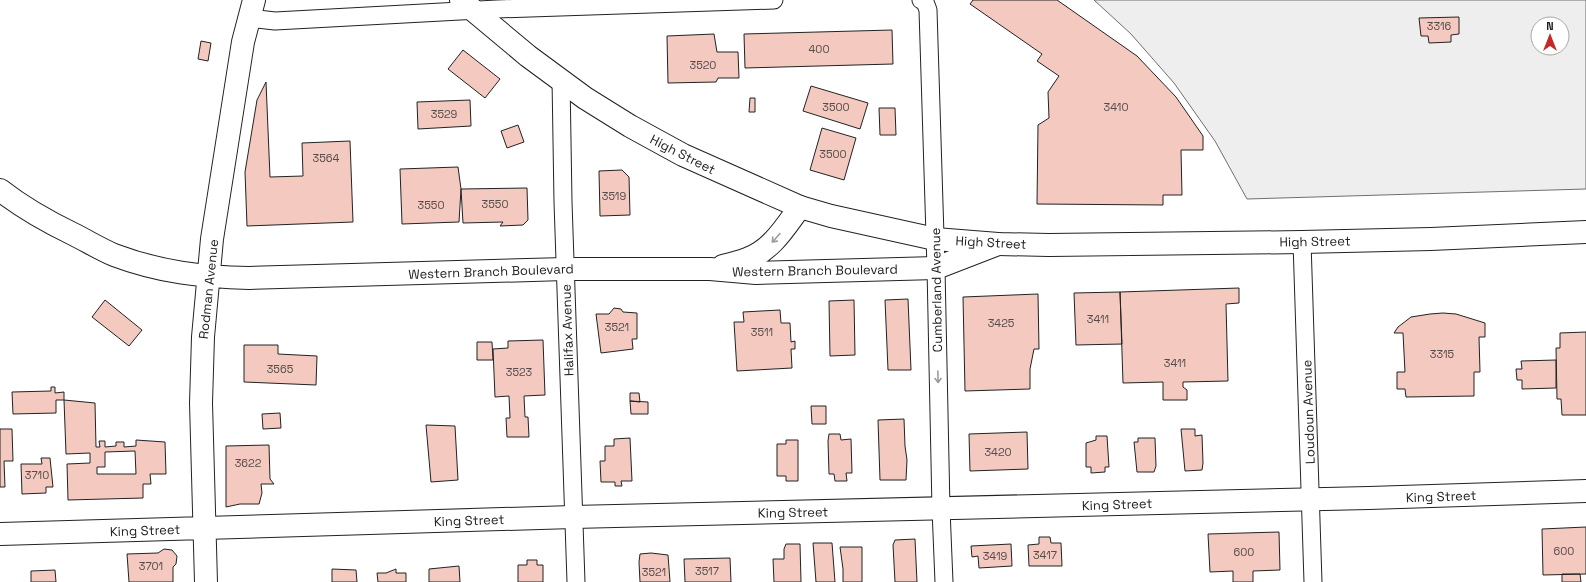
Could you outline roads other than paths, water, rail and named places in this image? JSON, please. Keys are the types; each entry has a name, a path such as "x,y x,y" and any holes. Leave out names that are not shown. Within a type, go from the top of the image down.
{"street":[{"path":"251,9 275,21 467,5 774,0"},
{"name":"Cumberland Avenue","path":"921,0 924,2 928,10 944,582"},
{"name":"High Street","path":"467,5 528,56 585,98 683,156 800,207 935,239 998,244 1049,245 1431,239 1586,232"},
{"name":"Rodman Avenue","path":"206,582 201,403 202,359 212,238 243,42 251,9"},
{"name":"Halifax Avenue","path":"560,79 576,582"},
{"name":"Western Branch Boulevard","path":"0,190 48,222 113,254 135,262 172,272 209,277 249,278 565,269 710,270 756,273 936,268 998,244"},
{"path":"710,270 748,259 763,251 777,238 800,207"},
{"name":"Loudoun Avenue","path":"1302,242 1314,582"},
{"name":"King Street","path":"0,534 573,517 941,509 1586,491"}]}
